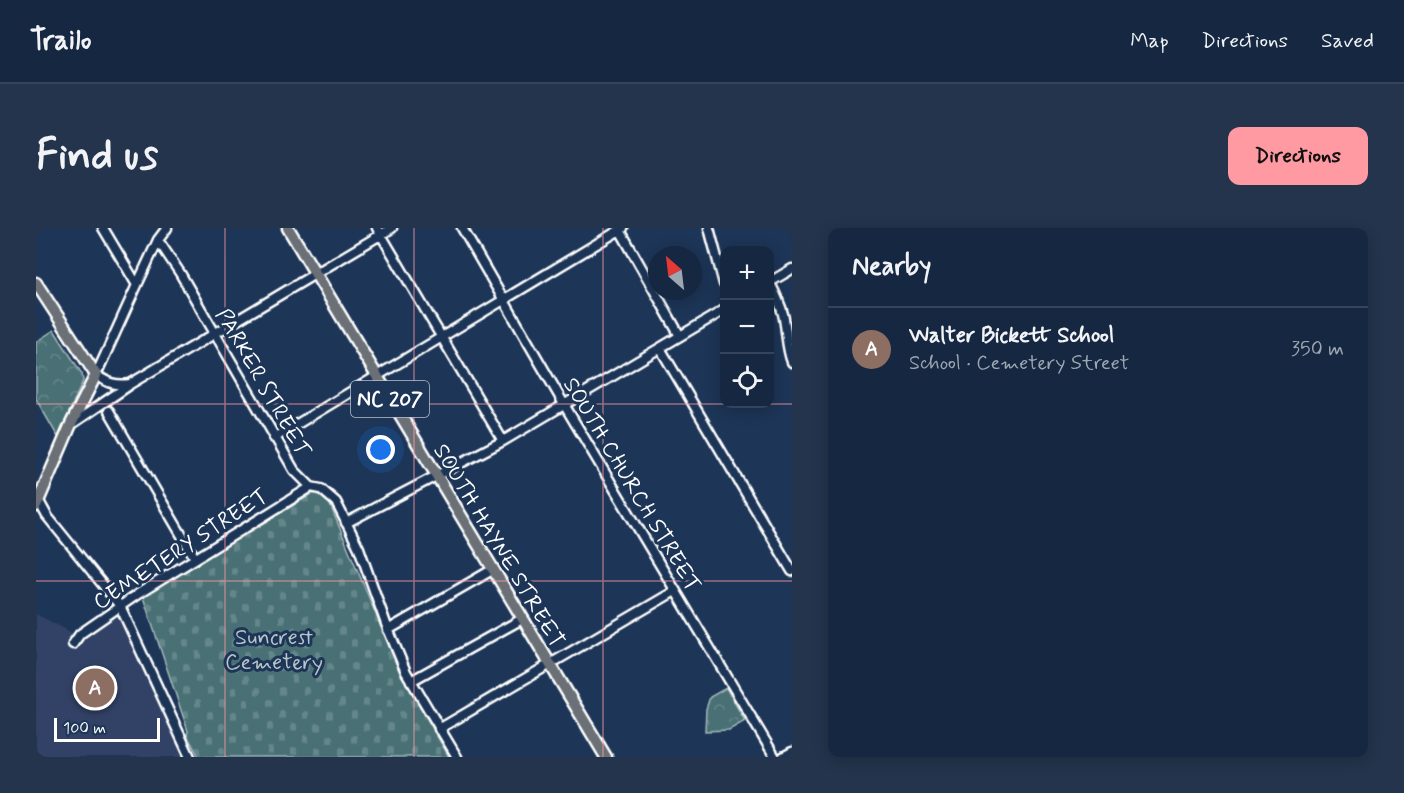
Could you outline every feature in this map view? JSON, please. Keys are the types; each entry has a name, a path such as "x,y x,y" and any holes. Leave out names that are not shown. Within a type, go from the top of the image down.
{"main road":[{"name":"SOUTH HAYNE STREET","path":"288,228 606,757"},
{"path":"36,283 96,375 37,500"}],"street":[{"path":"103,228 136,285"},
{"path":"130,384 120,386 110,384 96,375 136,285 166,228"},
{"path":"71,424 130,384 315,273 379,231 392,228"},
{"name":"SOUTH CHURCH STREET","path":"462,228 565,406 775,757"},
{"path":"709,228 720,269"},
{"path":"274,438 622,229 680,336"},
{"path":"379,231 503,441"},
{"name":"PARKER STREET","path":"158,240 215,333 294,471 311,487 321,489 336,502 359,548 388,630 411,681 457,757"},
{"path":"774,280 792,269"},
{"path":"774,291 783,316 792,362"},
{"path":"346,523 503,441 720,312"},
{"path":"660,348 792,571"},
{"path":"109,411 195,558"},
{"name":"CEMETERY STREET","path":"74,644 80,634 120,606 311,487"},
{"path":"37,500 47,516 120,606 190,757"},
{"path":"388,630 492,570"},
{"path":"440,729 675,591"},
{"path":"411,681 522,619"},
{"path":"783,757 792,752"}],"shaded area":[{"path":"119,612 135,642 183,757 36,757 36,614 84,639"}],"green space":[{"path":"54,330 82,374 83,381 58,437 36,399 36,342"},
{"name":"Suncrest Cemetery","path":"312,494 319,494 328,500 400,672 449,757 199,757 187,735 188,731 143,597"},
{"path":"726,688 745,721 729,730 705,731 706,709 710,697"}],"place":[{"name":"Walter Bickett School","path":"95,688"}]}
